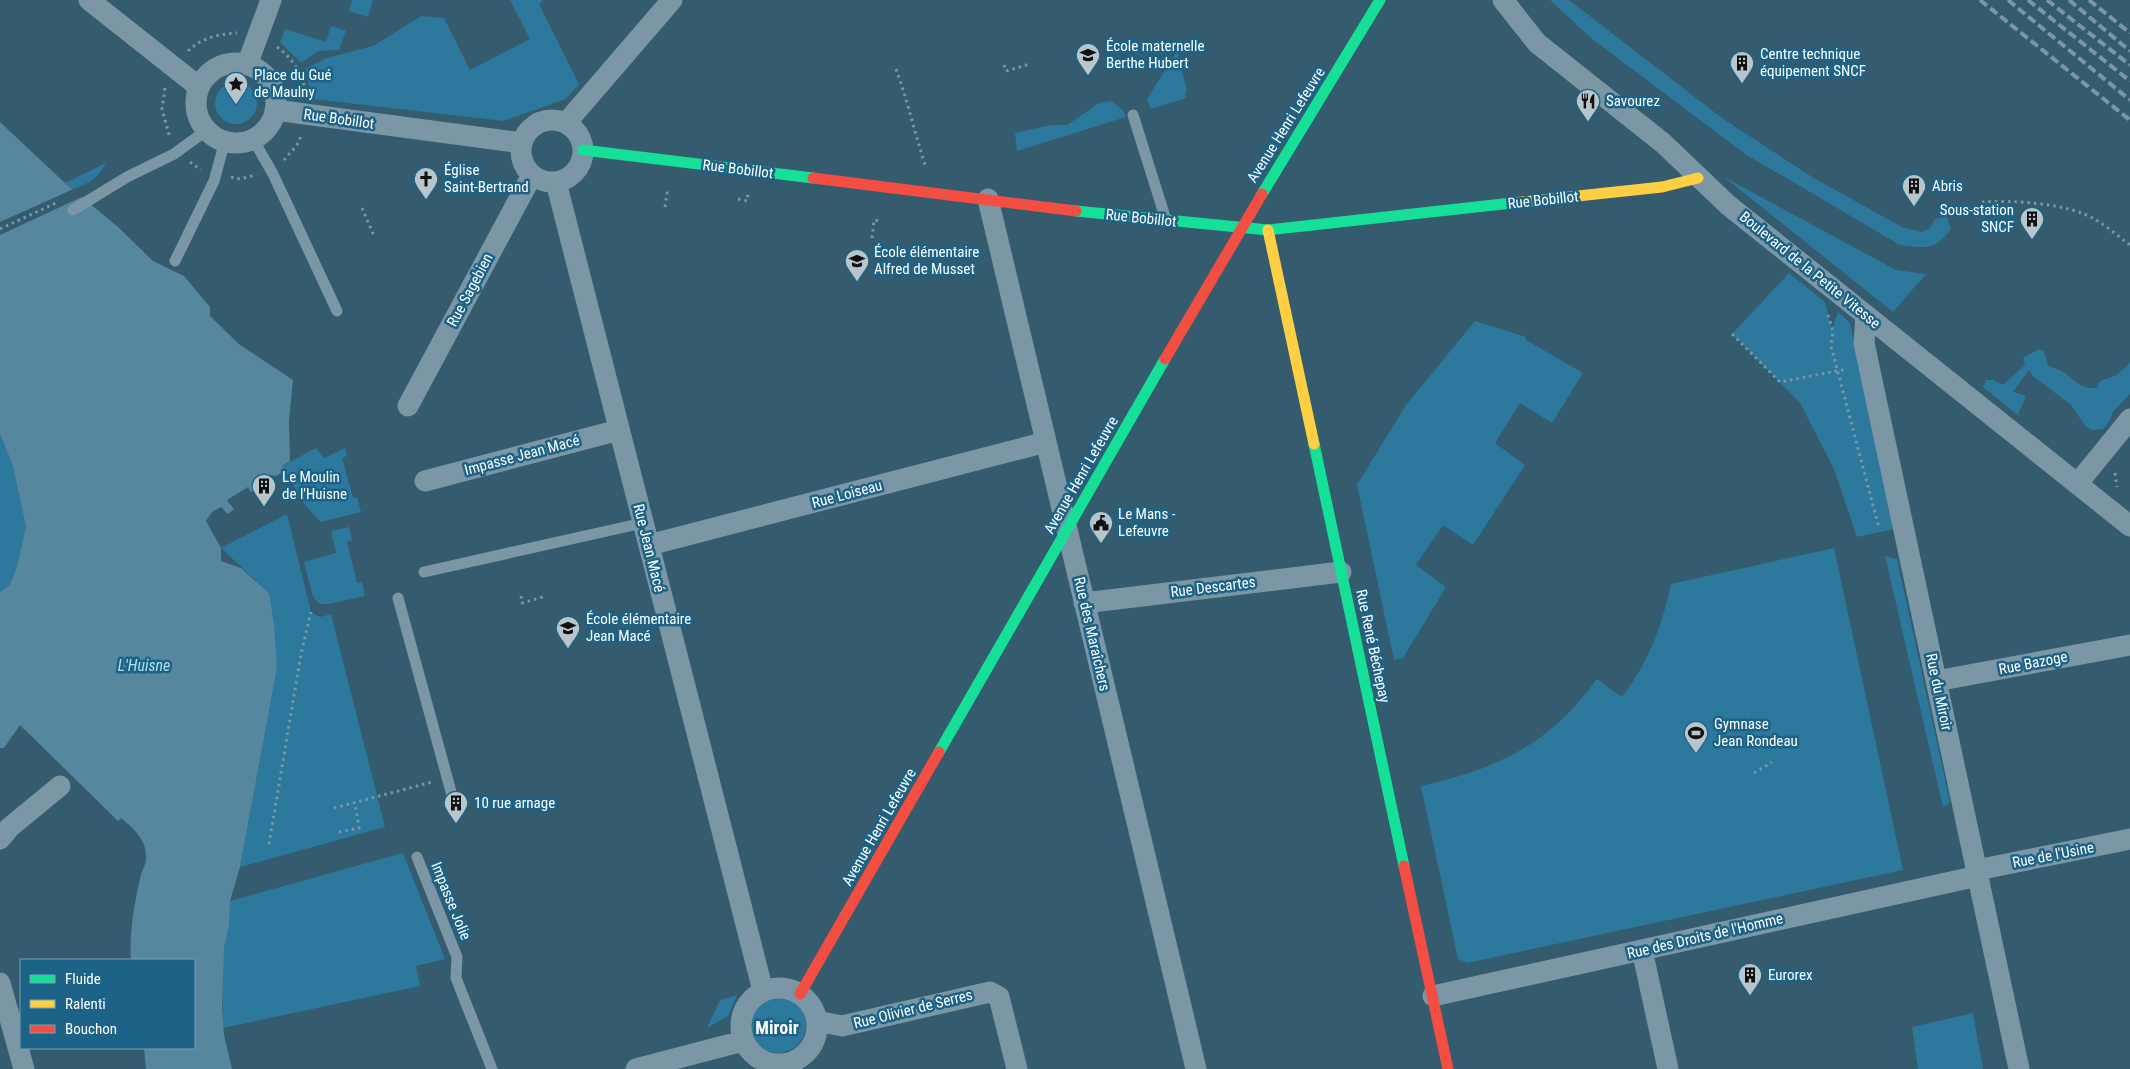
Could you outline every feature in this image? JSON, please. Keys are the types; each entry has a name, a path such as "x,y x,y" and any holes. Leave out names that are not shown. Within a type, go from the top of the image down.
{"street":[{"path":"89,0 199,87"},
{"path":"247,65 271,0"},
{"path":"566,123 672,0"},
{"name":"Avenue Henri Lefeuvre","path":"800,994 1241,228 1380,0"},
{"name":"Boulevard de la Petite Vitesse","path":"1503,0 1537,43 1663,143 1728,205 2130,526"},
{"path":"230,64 247,65 261,73 272,86 275,110 267,128 253,139 238,143 225,141 207,130 196,109 199,87 208,74 219,66 230,64"},
{"name":"Rue Bobillot","path":"275,110 522,143"},
{"path":"556,120 566,123 578,134 583,150 581,164 566,179 556,182 541,180 532,175 521,157 522,143 528,131 537,124 556,120"},
{"name":"Rue Bobillot","path":"583,150 1166,220 1268,230 1662,187 1698,178"},
{"name":"Rue Sagebien","path":"408,406 532,175"},
{"name":"Rue Jean Macé","path":"556,182 760,981"},
{"name":"Rue des Maraîchers","path":"988,199 1196,1069"},
{"name":"Rue René Béchepay","path":"1268,230 1448,1069"},
{"name":"Rue du Miroir","path":"1866,315 1864,343 1868,365 2019,1069"},
{"path":"2078,484 2130,419"},
{"name":"Impasse Jean Macé","path":"425,481 619,430"},
{"name":"Rue Loiseau","path":"649,545 1046,442"},
{"name":"Rue Descartes","path":"1084,603 1341,572"},
{"name":"Rue Bazoge","path":"1936,680 2130,644"},
{"path":"0,839 10,828 60,786"},
{"name":"Rue de l'Usine","path":"1977,873 2130,840"},
{"name":"Rue des Droits de l'Homme","path":"1433,996 1977,873"},
{"path":"1642,950 1668,1069"},
{"path":"760,981 800,994 808,1001 817,1022 813,1043 798,1059 788,1063 766,1062 756,1057 742,1031 746,1005 760,981"},
{"path":"0,983 24,1069"},
{"name":"Rue Olivier de Serres","path":"817,1022 842,1026 990,992 998,997 1017,1069"},
{"path":"636,1069 692,1055 742,1031"}],"lane":[{"path":"1133,115 1166,220"},
{"path":"73,210 174,154 207,130"},
{"path":"253,139 273,174 337,311"},
{"path":"175,261 214,181 225,141"},
{"path":"424,572 643,523"},
{"path":"398,598 453,799"},
{"name":"Impasse Jolie","path":"417,857 457,957 456,978 492,1069"}],"path":[{"path":"185,55 195,44 218,34 243,32"},
{"path":"274,45 288,54 300,71 307,94"},
{"path":"1004,65 1006,72 1030,64"},
{"path":"896,68 912,113 911,121 934,192"},
{"path":"666,207 667,193 672,193"},
{"path":"1982,202 2005,200 2045,204 2088,216 2130,245"},
{"path":"0,229 60,201"},
{"path":"362,208 374,236"},
{"path":"872,238 874,220 879,221"},
{"path":"1821,309 1828,315 1833,331 1831,346 1880,532"},
{"path":"1732,334 1780,382 1868,365"},
{"path":"521,596 522,603 546,596"},
{"path":"269,844 301,654 311,612"},
{"path":"1754,774 1772,762"},
{"path":"334,808 447,778"},
{"path":"339,832 359,828 355,803"}],"shaded area":[{"path":"352,0 373,0 368,17 349,11"},
{"path":"510,0 543,0 539,4 579,84 566,99 503,121 313,99 305,69 327,58 373,46 421,16 444,18 470,70 530,39"},
{"path":"1550,0 1569,0 1722,118 1812,177 1902,227 1921,232 1929,229 1935,219 1947,217 1951,229 1934,245 1917,247 1900,245 1745,154 1591,38"},
{"path":"331,26 346,31 339,50 318,51 301,63 280,42 285,29 326,42"},
{"path":"1177,51 1187,91 1185,92 1186,98 1151,109 1147,99"},
{"path":"232,82 240,82 251,88 257,103 251,118 240,124 232,124 221,118 215,107 215,99 221,88"},
{"path":"1111,101 1123,110 1126,117 1017,151 1015,133 1051,125 1067,125 1099,103"},
{"path":"106,163 93,180 73,189 65,183"},
{"path":"1724,177 1896,270 1926,274 1893,312"},
{"path":"1789,273 1825,302 1832,330 1838,312 1850,323 1895,529 1857,537 1834,469 1800,403 1732,334"},
{"path":"1475,321 1526,337 1526,340 1583,373 1552,423 1520,403 1495,443 1525,465 1473,545 1443,525 1416,565 1446,587 1403,658 1394,660 1357,485 1406,405"},
{"path":"2039,349 2044,351 2048,365 2062,371 2082,386 2091,388 2097,388 2100,381 2117,375 2130,363 2130,394 2113,412 2109,422 2103,429 2092,430 2086,427 2071,405 2033,376 2029,370 2013,392 2026,396 2018,415 1983,387 1986,380 1993,380 2003,385 2025,365 2023,358"},
{"path":"0,434 13,466 26,527 16,570 9,586 0,592"},
{"path":"316,448 324,458 345,448 347,456 342,458 353,498 357,497 361,512 321,522 305,505 282,466"},
{"path":"287,514 311,612 320,617 331,614 385,827 240,867 277,668 269,593 221,548"},
{"path":"349,527 352,540 347,542 357,583 362,582 365,596 329,604 320,604 313,597 304,562 336,553 331,531"},
{"name":"Gymnase Jean Rondeau","path":"1834,548 1903,870 1467,963 1458,959 1421,786 1474,771 1498,762 1520,750 1541,737 1560,721 1579,702 1597,679 1622,697 1639,671 1653,644 1671,584"},
{"path":"1885,556 1897,559 1950,802 1943,807"},
{"path":"403,853 445,959 416,966 420,986 223,1028 222,961 230,901"},
{"path":"737,995 728,1016 707,1028 720,1000"},
{"path":"778,997 798,1005 806,1025 798,1045 778,1053 758,1045 750,1025 758,1005"},
{"path":"1973,1013 1983,1069 1918,1069 1912,1027"}],"water":[{"name":"L'Huisne","path":"0,122 65,183 118,227 153,261 184,276 210,307 210,316 240,345 293,380 289,421 290,461 282,466 285,471 276,476 271,475 258,482 261,486 251,492 248,487 227,500 234,509 228,514 221,507 212,512 206,521 221,548 221,561 241,568 269,593 274,624 277,668 240,867 230,901 229,924 224,948 222,1008 224,1035 232,1069 146,1069 144,1049 195,1049 195,959 131,959 131,929 134,909 146,859 144,844 130,826 121,818 118,821 20,725 4,748 0,748 0,592 9,586 16,570 26,527 13,466 0,434"}],"pier":[{"path":"76,188 86,195 0,235 0,222"}],"railway":[{"path":"1980,0 2130,120"},
{"path":"2008,0 2130,100"},
{"path":"2028,0 2130,81"},
{"path":"2047,0 2130,65"},
{"path":"2069,0 2130,51"},
{"path":"2089,0 2130,33"}],"traffic: fast":[{"path":"1262,194 1380,0"},
{"path":"583,150 813,178"},
{"path":"1076,211 1268,230 1512,203"},
{"path":"939,752 1165,359"},
{"path":"1314,444 1404,866"}],"traffic: slow":[{"path":"1512,203 1662,187 1698,178"},
{"path":"1268,230 1314,444"}],"traffic: jam":[{"path":"813,178 1076,211"},
{"path":"1165,359 1262,194"},
{"path":"800,994 939,752"},
{"path":"1404,866 1448,1069"}],"place":[{"name":"École maternelle Berthe Hubert","path":"1088,76"},
{"name":"Centre technique équipement SNCF","path":"1742,84"},
{"name":"Place du Gué de Maulny","path":"236,105"},
{"name":"Savourez","path":"1588,122"},
{"name":"Église Saint-Bertrand","path":"426,200"},
{"name":"Abris","path":"1914,207"},
{"name":"Sous-station SNCF","path":"2032,240"},
{"name":"École élémentaire Alfred de Musset","path":"857,282"},
{"name":"Le Moulin de l'Huisne","path":"264,507"},
{"name":"Le Mans - Lefeuvre","path":"1101,544"},
{"name":"École élémentaire Jean Macé","path":"568,649"},
{"name":"Gymnase Jean Rondeau","path":"1696,754"},
{"name":"10 rue arnage","path":"456,824"},
{"name":"Eurorex","path":"1750,996"}],"district":[{"name":"Miroir","path":"777,1028"}]}
